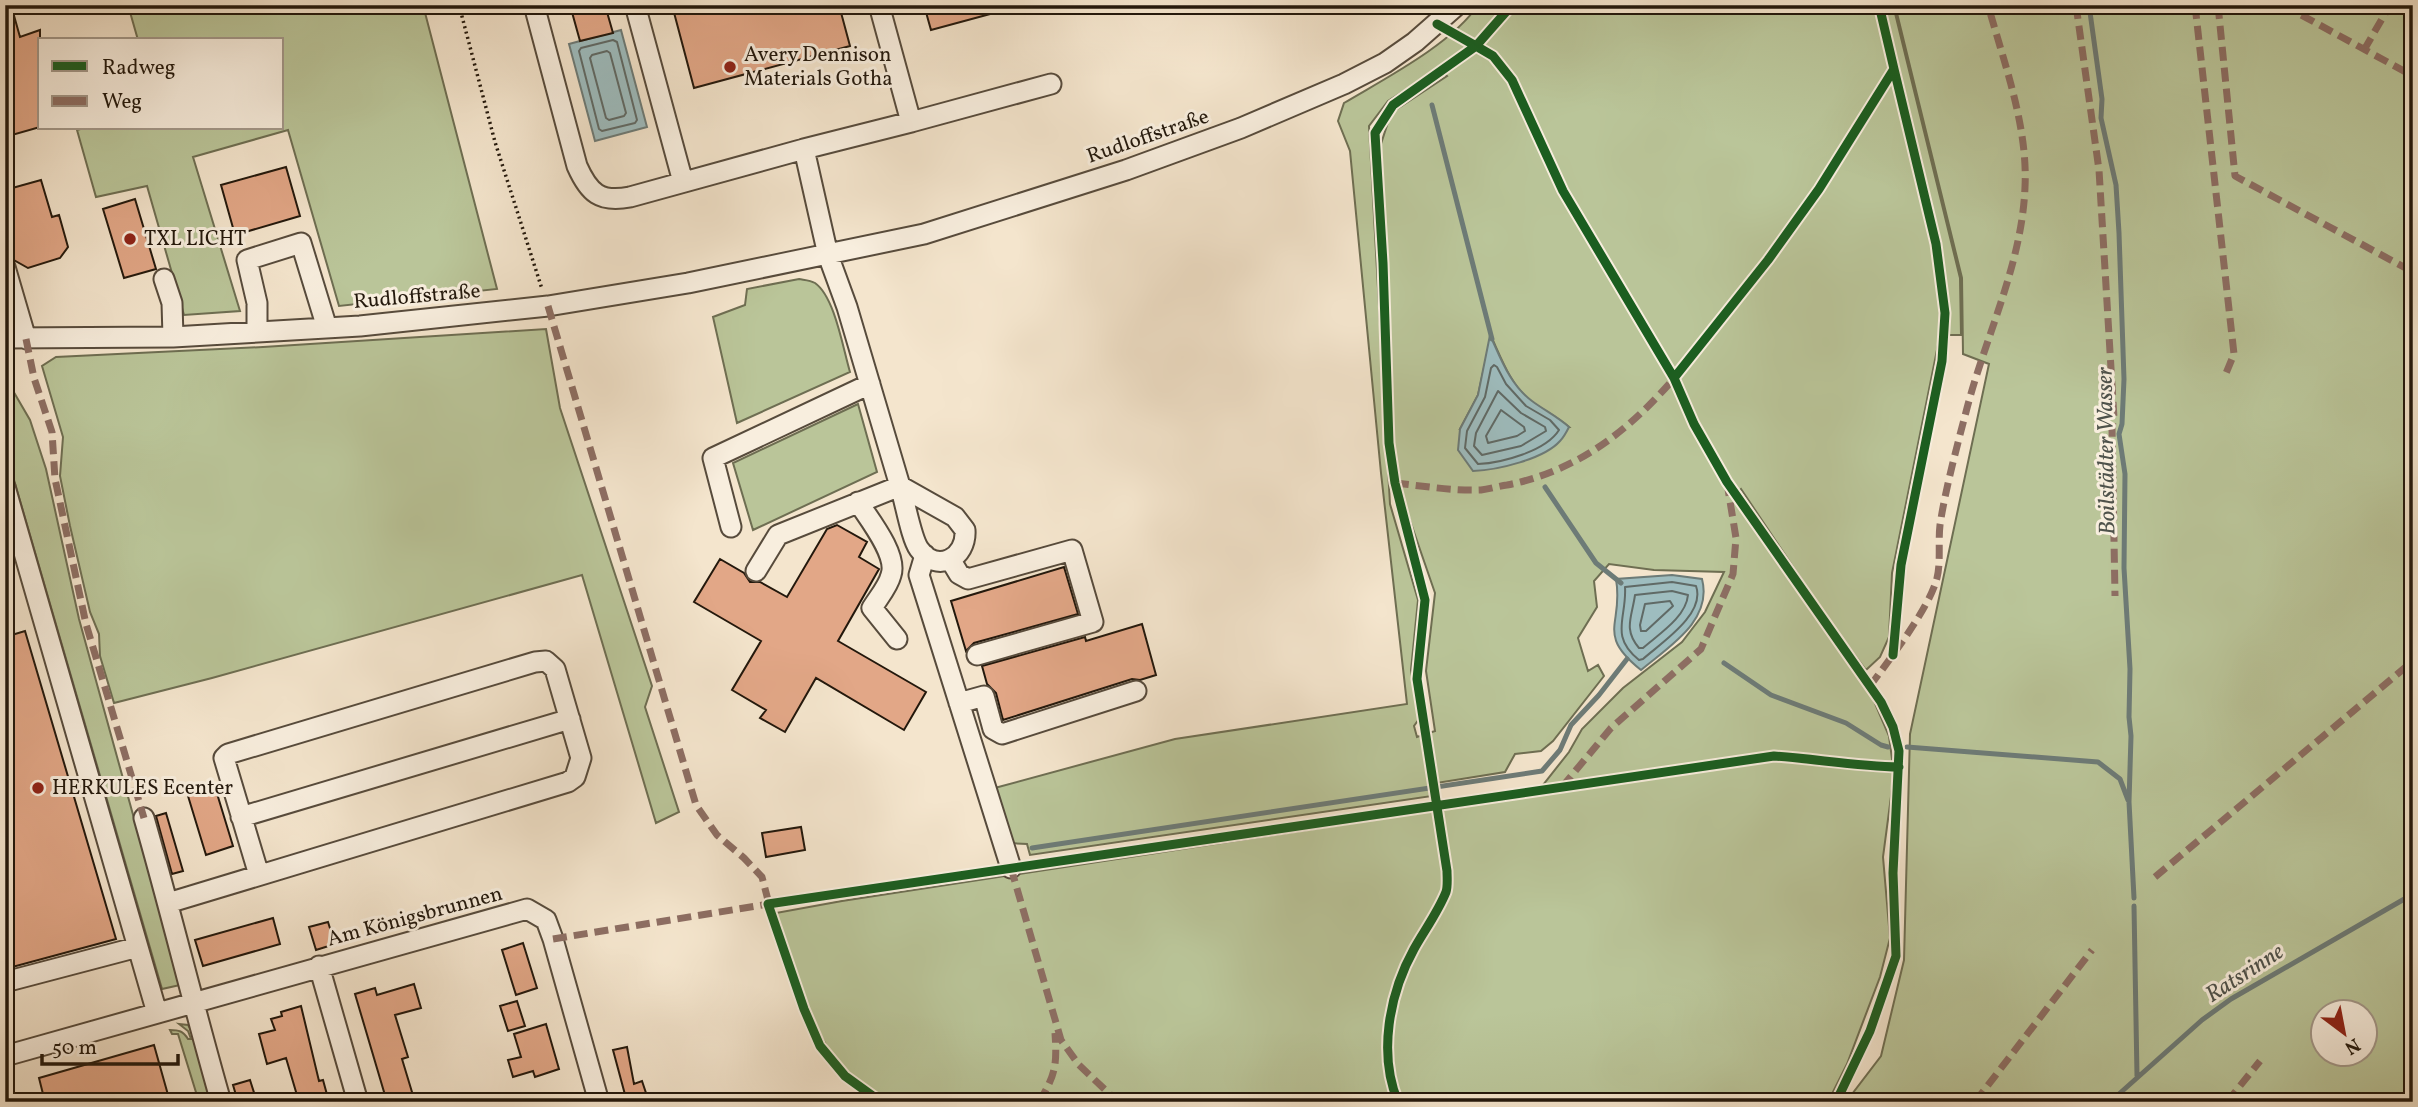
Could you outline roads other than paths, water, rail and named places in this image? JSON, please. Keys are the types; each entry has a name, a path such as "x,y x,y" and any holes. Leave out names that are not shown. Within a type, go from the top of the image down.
{"street":[{"path":"534,5 577,166 585,184 597,195 613,201 1051,84"},
{"path":"635,5 683,183"},
{"path":"879,5 911,122"},
{"name":"Rudloffstraße","path":"5,338 173,337 327,328 548,306 688,283 924,234 1126,170 1241,128 1344,84 1385,64 1457,5"},
{"path":"804,149 828,255 847,307 915,541 925,555 940,562 958,554 964,546 965,537 961,522 900,486"},
{"path":"257,332 257,303 247,260 301,243 327,328"},
{"path":"5,267 26,339"},
{"path":"164,279 172,303 173,337"},
{"path":"732,527 713,458 870,384"},
{"path":"756,572 778,535 900,486"},
{"path":"5,487 157,1013"},
{"path":"858,502 882,538 893,566 891,577 872,608 897,639"},
{"path":"950,559 959,574 968,579 1072,550 1093,622 977,655"},
{"path":"925,555 919,575 1011,868"},
{"path":"168,903 568,782 579,769 581,758 555,669 546,661 535,662 228,754 224,758 259,875"},
{"path":"959,702 984,696 993,729 1003,734 1136,691"},
{"path":"241,817 570,719"},
{"path":"144,818 192,1004 222,1102"},
{"name":"Am Königsbrunnen","path":"5,1056 527,909 546,920 599,1102"},
{"path":"5,982 138,947"},
{"path":"319,966 358,1102"}],"water":[{"path":"621,30 647,127 595,141 569,44"},
{"path":"1490,335 1507,371 1524,395 1569,427 1560,441 1543,453 1507,466 1473,471 1458,450 1460,429 1478,395"},
{"path":"1672,575 1702,579 1704,594 1701,608 1686,632 1641,670 1619,647 1615,637 1616,579"}],"waterway":[{"name":"Boilstädter Wasser","path":"2089,5 2102,99 2101,118 2116,185 2119,233 2124,379 2119,434 2125,474 2124,568 2130,669 2129,802 2134,898"},
{"path":"1432,105 1492,339"},
{"path":"1545,487 1596,563 1621,583"},
{"path":"1032,848 1542,771 1560,750 1571,725 1627,659"},
{"path":"1724,663 1771,695 1846,723 1888,747"},
{"path":"1907,747 2098,762 2120,779 2128,800"},
{"name":"Ratsrinne","path":"2110,1102 2202,1020 2231,999 2413,894"},
{"name":"Boilstädter Wasser","path":"2134,906 2137,1076"}],"place":[{"name":"Avery Dennison Materials Gotha","path":"730,67"},
{"name":"TXL LICHT","path":"130,239"},
{"name":"HERKULES Ecenter","path":"38,788"}]}
